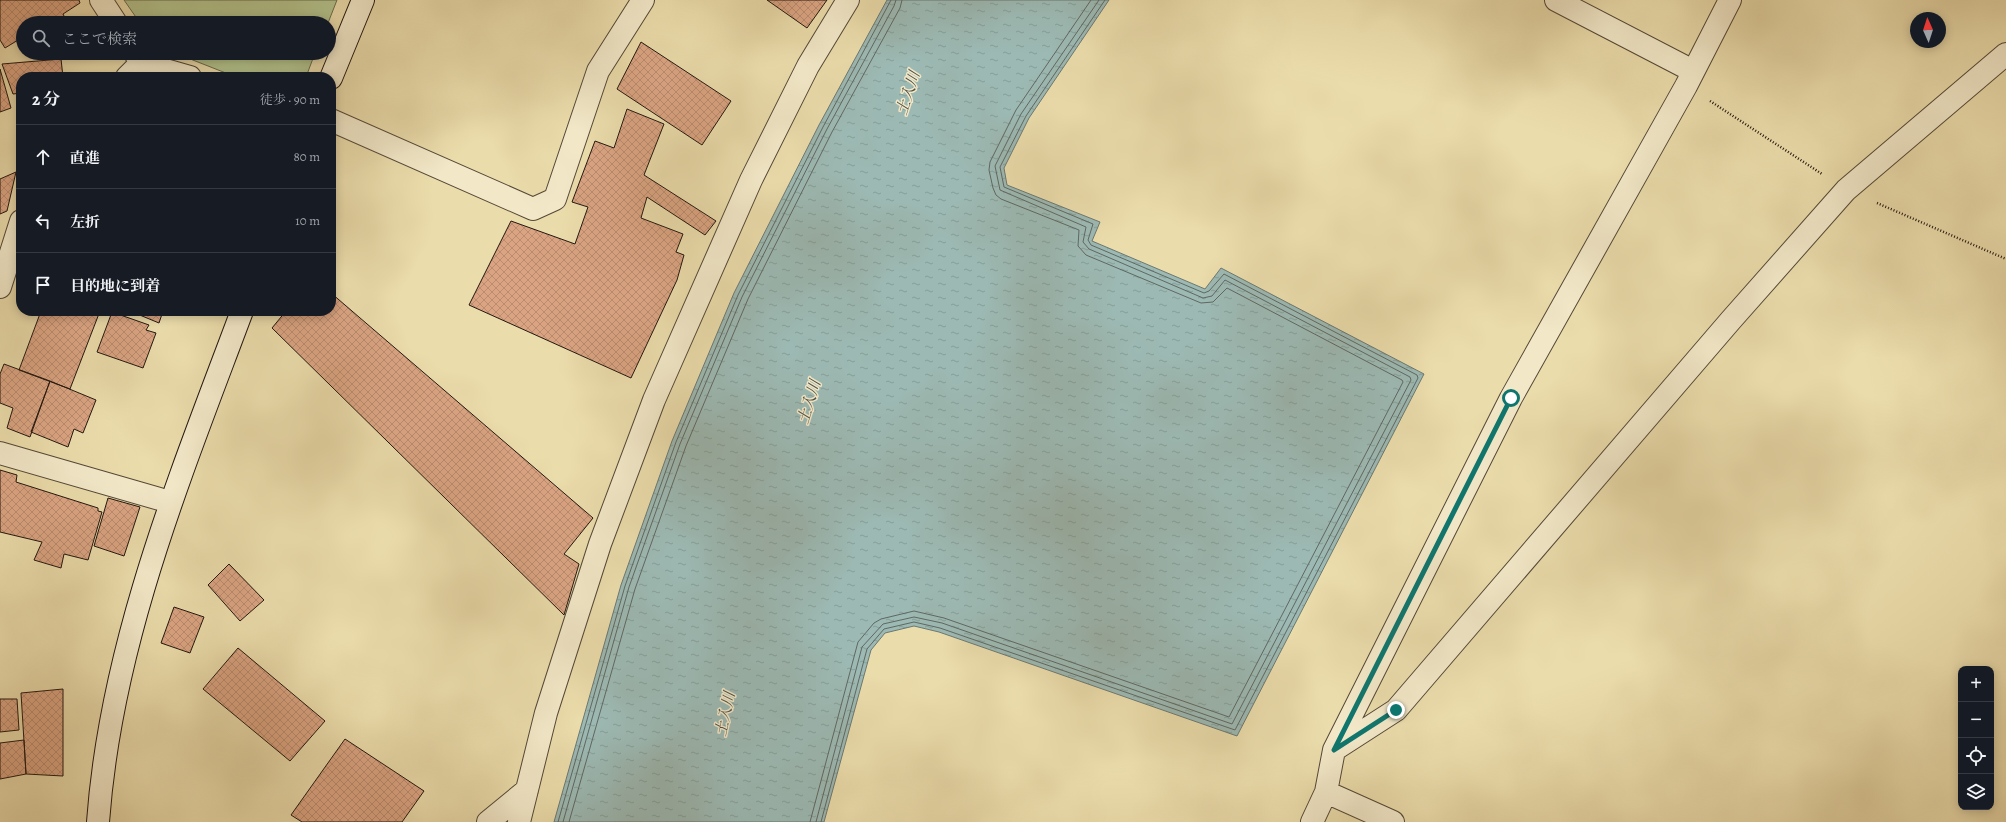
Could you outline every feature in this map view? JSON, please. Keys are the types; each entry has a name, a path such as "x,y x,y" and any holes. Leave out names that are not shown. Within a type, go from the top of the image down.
{"street":[{"path":"101,0 111,16"},
{"path":"333,72 363,0"},
{"path":"336,122 533,209 555,199 598,71 643,0"},
{"path":"519,822 546,713 600,544 654,400 751,180 808,66 848,0"},
{"path":"1556,0 1690,79"},
{"path":"1312,822 1326,792 1334,750 1511,398 1690,79 1730,0"},
{"path":"1334,750 1396,710 1731,320 1846,190 2006,54"},
{"path":"134,64 168,72"},
{"path":"0,287 16,237"},
{"path":"98,822 100,794 112,715 130,630 170,502 240,316"},
{"path":"0,453 170,502"},
{"path":"488,822 527,790"},
{"path":"1326,792 1393,822"}],"path":[{"path":"1690,79 1846,190 2006,259"}],"green space":[{"path":"124,0 337,0 331,16 135,16"},
{"path":"193,60 312,60 308,72 223,72"}],"water":[{"name":"土入川","path":"887,0 1109,0 1029,118 1004,168 1007,185 1100,222 1092,241 1205,289 1221,268 1424,374 1237,736 939,632 914,626 885,633 871,650 824,822 554,822 621,585 672,441 734,293 819,125"}],"building":[{"path":"0,0 79,0 80,3 63,14 64,16 16,16 16,41 5,48 0,40"},
{"path":"767,0 827,0 807,28"},
{"path":"641,42 731,101 702,145 617,89"},
{"path":"61,60 62,72 16,72 16,94 13,94 2,64"},
{"path":"0,69 11,108 0,112"},
{"path":"627,109 664,124 644,175 716,221 705,235 647,197 641,218 683,234 676,252 684,255 677,280 631,378 469,305 511,221 575,244 588,207 572,202 595,141 614,148"},
{"path":"16,172 7,211 0,214 0,179"},
{"path":"336,297 593,518 564,554 579,564 564,615 272,328 282,316 336,316"},
{"path":"39,316 98,316 70,389 19,370"},
{"path":"110,316 123,316 149,325 146,330 156,333 143,368 97,352"},
{"path":"142,316 161,316 159,323"},
{"path":"4,364 50,381 30,437 7,428 13,408 0,403 0,374"},
{"path":"50,381 96,400 83,433 74,429 68,447 31,432"},
{"path":"0,470 17,475 16,482 98,508 98,511 102,512 88,560 64,554 61,568 34,560 42,542 0,532"},
{"path":"108,498 140,507 124,556 94,546"},
{"path":"229,564 264,600 240,621 208,585"},
{"path":"174,607 204,617 190,653 161,643"},
{"path":"238,648 325,721 290,761 203,689"},
{"path":"63,689 63,776 26,774 21,693"},
{"path":"0,699 17,699 19,730 0,732"},
{"path":"345,739 424,791 402,822 302,822 291,815"},
{"path":"24,740 26,774 0,779 0,743"}],"route":[{"path":"1396,710 1334,750 1511,398"}]}
